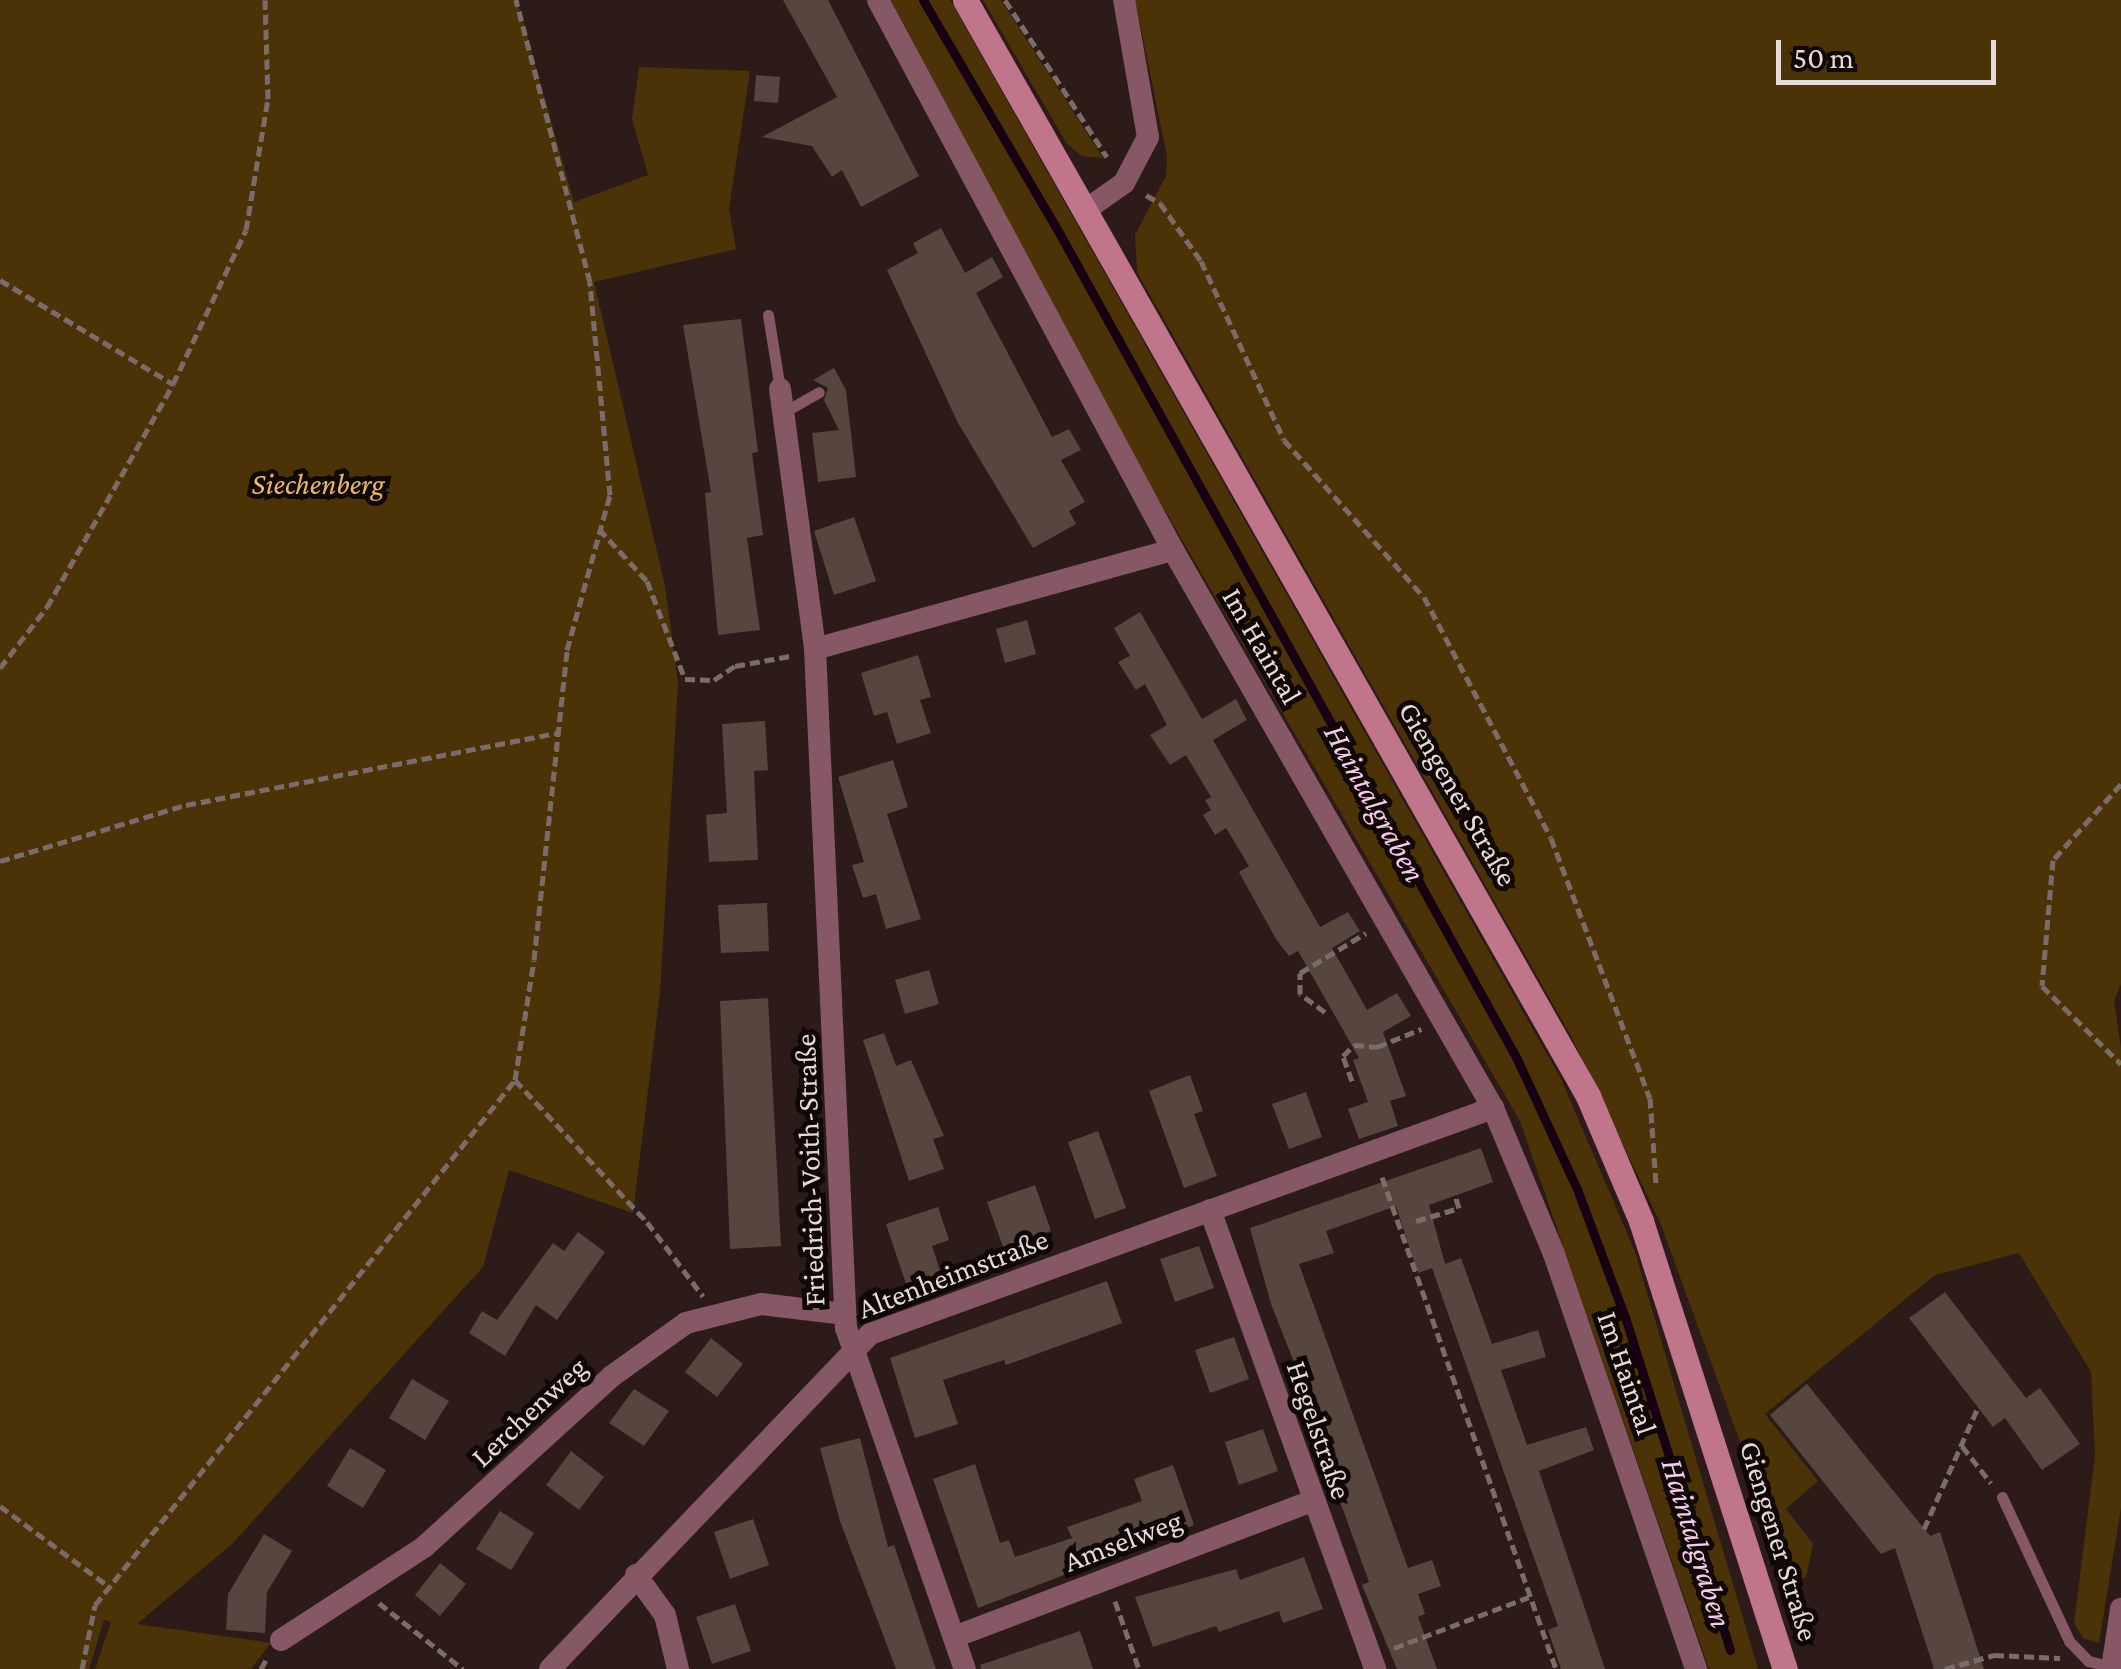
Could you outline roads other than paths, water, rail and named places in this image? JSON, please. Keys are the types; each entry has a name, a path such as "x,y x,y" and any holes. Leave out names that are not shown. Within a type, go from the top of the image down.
{"main road":[{"name":"Giengener Straße","path":"966,0 1446,838 1604,1130 1647,1238 1784,1669"}],"street":[{"name":"Im Haintal","path":"878,0 1173,550 1493,1108 1554,1254 1696,1669"},
{"path":"1087,209 1124,183 1144,156 1148,126 1124,0"},
{"name":"Friedrich-Voith-Straße","path":"782,400 815,649 846,1314 851,1348 965,1669"},
{"path":"815,649 1173,550"},
{"name":"Altenheimstraße","path":"550,1669 851,1348 882,1328 1493,1108"},
{"name":"Hegelstraße","path":"1210,1210 1373,1663"},
{"name":"Lerchenweg","path":"281,1640 365,1591 467,1511 612,1376 686,1323 732,1306 761,1304 846,1314"},
{"name":"Amselweg","path":"954,1637 1312,1501"},
{"path":"636,1574 665,1615 678,1669"},
{"path":"2113,1668 2121,1609"}],"lane":[{"path":"768,315 782,400 819,392"},
{"path":"2002,1497 2069,1640 2088,1661 2113,1668"}],"waterway":[{"name":"Haintalgraben","path":"923,0 1057,229 1517,1059 1577,1189 1626,1320 1730,1650"}],"park label":[{"name":"Siechenberg","path":"318,484"}]}
